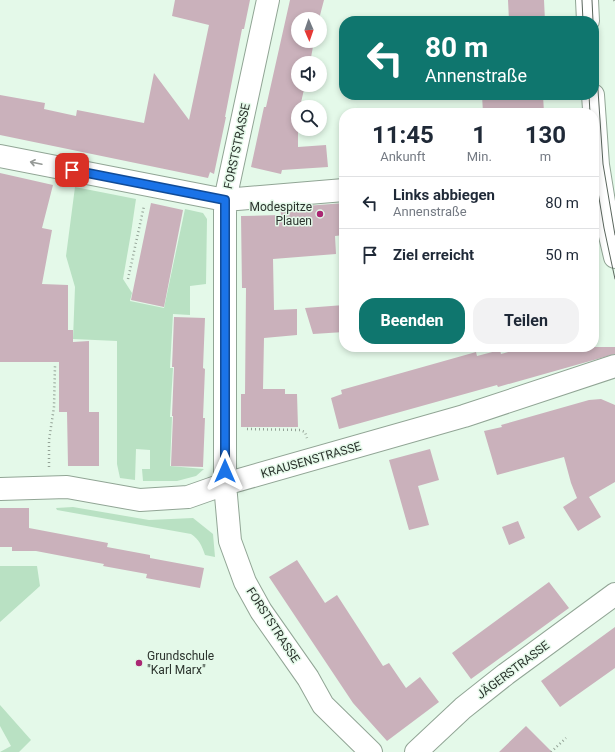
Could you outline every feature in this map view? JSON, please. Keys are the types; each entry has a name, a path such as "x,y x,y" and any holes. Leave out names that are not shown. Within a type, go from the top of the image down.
{"street":[{"name":"FORSTSTRASSE","path":"268,0 225,200 225,484 230,541 245,582 260,611 308,678 323,704 371,752"},
{"path":"587,0 588,16"},
{"path":"0,156 225,200 339,190"},
{"path":"599,180 615,258"},
{"name":"KRAUSENSTRASSE","path":"0,489 67,487 140,500 188,497 225,484 464,416 615,366"},
{"name":"JÄGERSTRASSE","path":"416,752 464,708 500,679 615,594"}],"path":[{"path":"128,279 148,186"},
{"path":"50,488 49,440 54,407 55,366"},
{"path":"225,429 300,430 305,432 315,459"},
{"path":"551,752 566,738"}],"green space":[{"path":"75,187 136,199 123,279 132,293 130,301 164,308 185,209 203,213 207,219 206,284 190,286 190,315 173,314 170,368 173,368 170,417 172,417 170,466 204,469 196,476 177,481 143,481 142,469 150,469 150,450 136,449 135,480 120,478 117,464 117,341 73,339 75,287 66,256"},
{"path":"73,507 149,520 193,518 213,534 215,557 205,555 200,543 191,534 57,510 56,508"},
{"path":"0,566 37,566 40,586 0,622"},
{"path":"0,705 31,740 19,752 0,752 11,746 0,726"}],"building":[{"path":"175,0 250,0 244,29 242,29 214,174 210,172 208,178 0,135 0,95 45,103 44,109 76,116 77,110 144,123 154,73 189,120 209,25 172,16"},
{"path":"290,0 324,0 321,12 291,12 291,48 313,48 311,56 291,56 291,92 303,92 302,100 291,100 291,136 298,136 298,147 326,145 328,167 282,170 281,174 251,167 264,107 266,107"},
{"path":"508,0 544,0 545,16 509,16"},
{"path":"482,100 543,100 544,108 483,108"},
{"path":"0,173 53,185 42,228 52,230 42,284 68,285 68,330 73,330 73,342 89,341 89,412 99,412 99,466 68,466 67,412 59,412 59,362 0,362"},
{"path":"151,203 183,210 164,307 131,300"},
{"path":"339,203 339,236 335,236 336,254 273,259 274,310 297,309 297,335 264,338 263,389 285,389 285,394 297,394 298,427 241,427 241,394 245,394 246,288 242,288 241,216 281,215 280,208"},
{"path":"339,305 339,332 313,334 305,308"},
{"path":"174,317 205,318 203,418 205,418 203,467 171,466"},
{"path":"599,347 615,347 615,354 339,429 331,398 342,394 341,390 476,352 477,356 492,352 500,352 501,354 508,352 599,352"},
{"path":"601,399 615,405 615,482 589,497 601,517 578,531 563,507 577,498 564,457 497,475 484,431 502,427 501,425 589,400"},
{"path":"430,449 439,480 418,486 429,525 409,530 389,460"},
{"path":"0,508 29,508 29,528 108,543 107,547 150,555 150,558 204,568 200,588 146,578 147,574 103,566 104,564 36,551 12,551 12,547 0,547"},
{"path":"518,521 525,538 509,545 502,527"},
{"path":"297,560 325,603 337,595 383,666 389,663 406,688 420,677 439,702 387,741 353,703 269,577"},
{"path":"549,582 569,608 471,679 452,653"},
{"path":"615,627 615,668 560,707 541,681"},
{"path":"526,726 552,752 499,752"}],"tram line":[{"path":"582,0 583,16"},
{"path":"592,0 593,16"},
{"path":"589,100 590,108"},
{"path":"599,100 603,164 615,235"},
{"path":"599,198 615,279"}],"place":[{"name":"Modespitze Plauen","path":"320,214"},
{"name":"Grundschule \"Karl Marx\"","path":"139,663"}],"route":[{"path":"72,170 187,194 225,200 225,471"}]}
